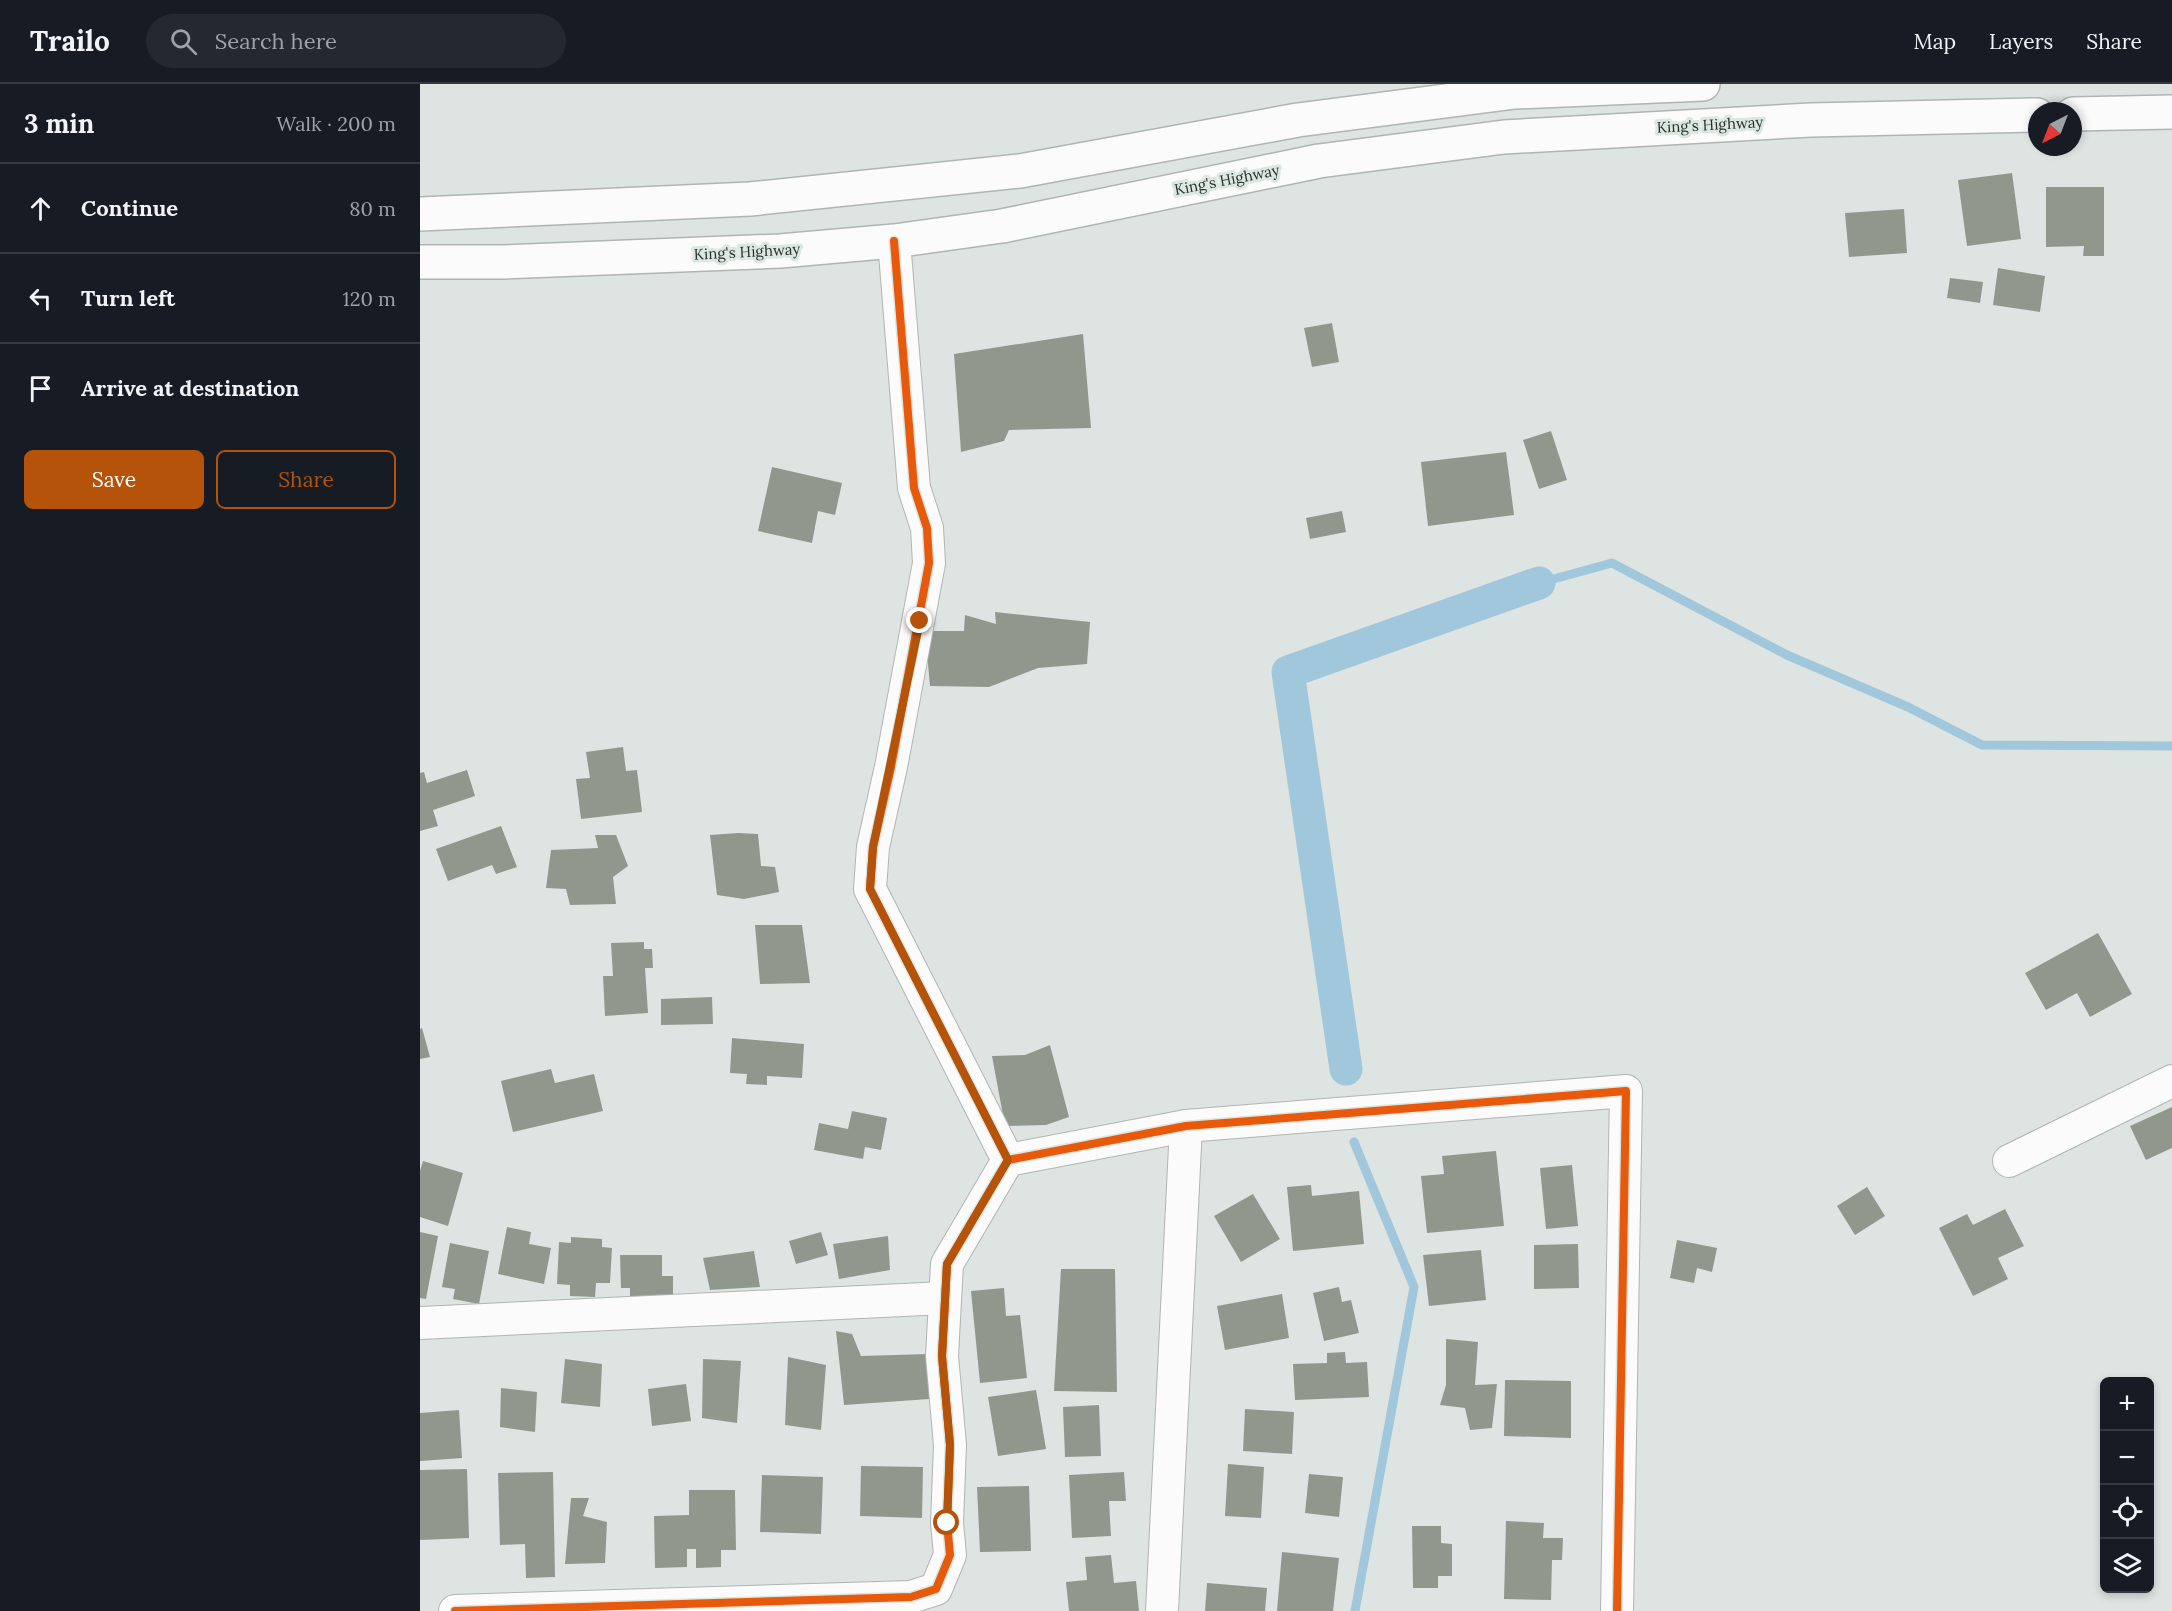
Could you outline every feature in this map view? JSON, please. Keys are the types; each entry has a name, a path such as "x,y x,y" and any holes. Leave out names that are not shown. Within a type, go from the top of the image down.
{"highway":[{"path":"420,214 750,200 1020,171 1298,120 1515,92 1703,84"},
{"path":"2082,114 2172,112"},
{"name":"King's Highway","path":"420,262 503,262 757,252 894,241 1002,226 1319,161 1504,136 1811,120 2028,115"}],"street":[{"path":"894,241 914,488 927,528 929,563 891,767 873,847 870,889 1008,1160"},
{"path":"2009,1161 2172,1081"},
{"path":"464,1611 911,1597 936,1589 950,1555 947,1523 950,1445 942,1356 947,1264 1008,1160 1186,1126 1626,1091 1617,1611"},
{"path":"1162,1611 1186,1126"},
{"path":"420,1323 945,1298"}],"building":[{"path":"2012,173 2021,239 1967,246 1958,180"},
{"path":"2046,187 2104,187 2104,256 2083,256 2084,246 2046,247"},
{"path":"1904,209 1907,253 1849,257 1845,213"},
{"path":"1998,268 2045,276 2040,312 1993,305"},
{"path":"1950,278 1983,282 1980,303 1947,298"},
{"path":"1332,323 1339,362 1312,367 1304,328"},
{"path":"1083,334 1091,428 1009,430 1004,441 961,452 954,354"},
{"path":"1551,431 1567,480 1539,489 1523,440"},
{"path":"1506,452 1514,515 1428,526 1421,462"},
{"path":"772,467 842,483 835,515 818,511 812,543 758,531"},
{"path":"1342,511 1346,532 1310,539 1306,518"},
{"path":"995,612 1090,622 1087,664 1038,668 989,687 930,686 925,631 964,631 965,615 996,624"},
{"path":"623,747 626,771 637,770 642,812 581,819 576,779 590,778 586,752"},
{"path":"467,770 475,796 433,810 438,826 420,831 420,773 424,772 427,783"},
{"path":"501,826 517,867 496,874 492,865 448,881 436,849"},
{"path":"758,834 761,866 775,867 779,892 744,899 717,895 710,835"},
{"path":"595,835 616,835 628,866 613,877 616,904 570,905 566,889 546,888 551,850 598,848"},
{"path":"755,925 802,925 810,983 760,984"},
{"path":"2098,933 2132,994 2090,1017 2077,993 2046,1010 2025,973"},
{"path":"644,942 644,949 652,949 653,968 645,968 648,1013 605,1016 603,976 613,976 611,943"},
{"path":"712,997 713,1024 661,1025 661,999"},
{"path":"422,1028 430,1057 420,1059 420,1029"},
{"path":"732,1038 804,1044 802,1078 767,1076 767,1085 746,1084 747,1074 730,1073"},
{"path":"1050,1045 1069,1117 1046,1125 1005,1126 992,1056 1025,1055"},
{"path":"551,1069 555,1083 594,1074 603,1111 513,1132 501,1081"},
{"path":"2172,1107 2172,1148 2146,1160 2130,1126"},
{"path":"852,1111 887,1118 881,1150 865,1147 863,1159 814,1150 819,1123 848,1129"},
{"path":"1496,1151 1504,1226 1427,1233 1421,1176 1444,1174 1442,1156"},
{"path":"423,1161 463,1173 448,1226 420,1217 420,1171"},
{"path":"1572,1165 1578,1226 1546,1229 1540,1168"},
{"path":"1311,1185 1312,1196 1359,1191 1364,1244 1293,1251 1287,1187"},
{"path":"1867,1187 1885,1216 1855,1235 1837,1206"},
{"path":"1253,1194 1280,1239 1241,1262 1214,1216"},
{"path":"2005,1209 2024,1246 1998,1258 2008,1279 1973,1296 1939,1228 1967,1214 1973,1225"},
{"path":"507,1227 531,1232 529,1244 551,1248 544,1284 498,1274"},
{"path":"420,1232 438,1236 426,1299 420,1298"},
{"path":"821,1232 828,1255 796,1264 789,1241"},
{"path":"888,1236 890,1270 839,1279 833,1244"},
{"path":"571,1237 602,1239 602,1247 612,1248 610,1283 596,1283 595,1297 570,1296 570,1285 557,1284 559,1242 571,1243"},
{"path":"1677,1240 1717,1248 1712,1272 1697,1268 1694,1283 1670,1278"},
{"path":"450,1243 489,1251 479,1304 453,1299 455,1289 442,1287"},
{"path":"1578,1244 1579,1288 1534,1289 1534,1245"},
{"path":"1481,1250 1486,1300 1429,1306 1423,1255"},
{"path":"754,1251 760,1287 710,1290 703,1258"},
{"path":"620,1255 662,1255 662,1276 673,1276 673,1299 630,1299 630,1288 621,1288"},
{"path":"1061,1269 1115,1269 1117,1392 1054,1391"},
{"path":"1339,1287 1342,1302 1351,1300 1359,1333 1324,1341 1313,1293"},
{"path":"1004,1288 1006,1316 1020,1315 1027,1378 980,1383 971,1291"},
{"path":"1282,1294 1289,1338 1225,1350 1217,1306"},
{"path":"836,1331 852,1334 861,1356 929,1354 929,1399 844,1405"},
{"path":"1446,1339 1478,1342 1475,1385 1497,1384 1492,1428 1470,1430 1465,1408 1440,1405 1446,1385"},
{"path":"1345,1352 1346,1363 1367,1362 1369,1397 1295,1400 1293,1364 1327,1363 1327,1353"},
{"path":"788,1357 826,1365 821,1430 785,1425"},
{"path":"565,1359 602,1364 600,1407 561,1403"},
{"path":"703,1359 741,1361 737,1423 702,1418"},
{"path":"1505,1380 1571,1381 1571,1438 1504,1436"},
{"path":"686,1384 691,1421 652,1426 648,1389"},
{"path":"501,1388 537,1392 535,1432 500,1427"},
{"path":"1036,1390 1046,1449 998,1456 988,1397"},
{"path":"1099,1405 1101,1456 1065,1457 1063,1407"},
{"path":"1245,1409 1294,1412 1292,1454 1243,1451"},
{"path":"459,1410 462,1458 420,1461 420,1413"},
{"path":"1228,1464 1264,1467 1261,1518 1225,1516"},
{"path":"861,1466 923,1467 922,1518 860,1516"},
{"path":"467,1469 469,1538 420,1540 420,1470"},
{"path":"553,1472 555,1577 526,1578 525,1544 500,1545 498,1473"},
{"path":"1124,1472 1126,1501 1109,1501 1111,1536 1072,1538 1069,1475"},
{"path":"1309,1474 1343,1477 1339,1517 1305,1513"},
{"path":"762,1475 823,1477 821,1534 760,1532"},
{"path":"1029,1486 1031,1551 980,1552 977,1487"},
{"path":"689,1490 735,1490 736,1550 721,1550 721,1567 696,1568 696,1549 687,1549 687,1567 655,1568 654,1516 689,1515"},
{"path":"571,1498 589,1498 583,1516 607,1522 605,1563 565,1564"},
{"path":"1506,1521 1544,1523 1543,1538 1563,1538 1562,1560 1552,1560 1551,1600 1504,1599"},
{"path":"1412,1526 1441,1526 1441,1543 1452,1544 1452,1576 1438,1576 1438,1588 1413,1588"},
{"path":"1282,1552 1339,1558 1333,1611 1277,1611"},
{"path":"1111,1555 1114,1583 1136,1581 1139,1611 1069,1611 1066,1582 1087,1580 1085,1557"},
{"path":"1207,1583 1267,1588 1265,1611 1205,1611"}],"waterway":[{"path":"1539,583 1612,563 1787,655 1908,707 1982,745 2172,746"},
{"path":"1346,1069 1288,672 1539,583"},
{"path":"1354,1142 1414,1287 1355,1611"}],"cycle path":[{"path":"894,241 914,488 927,528 929,563 891,767 873,847 870,889 1008,1160 1186,1126 1626,1091 1617,1611"},
{"path":"455,1611 911,1597 936,1589 950,1555 947,1523 950,1445 942,1356 947,1264 1008,1160"}],"route":[{"path":"920,621 873,847 870,889 1008,1160 947,1264 942,1356 950,1445 947,1523"}]}
